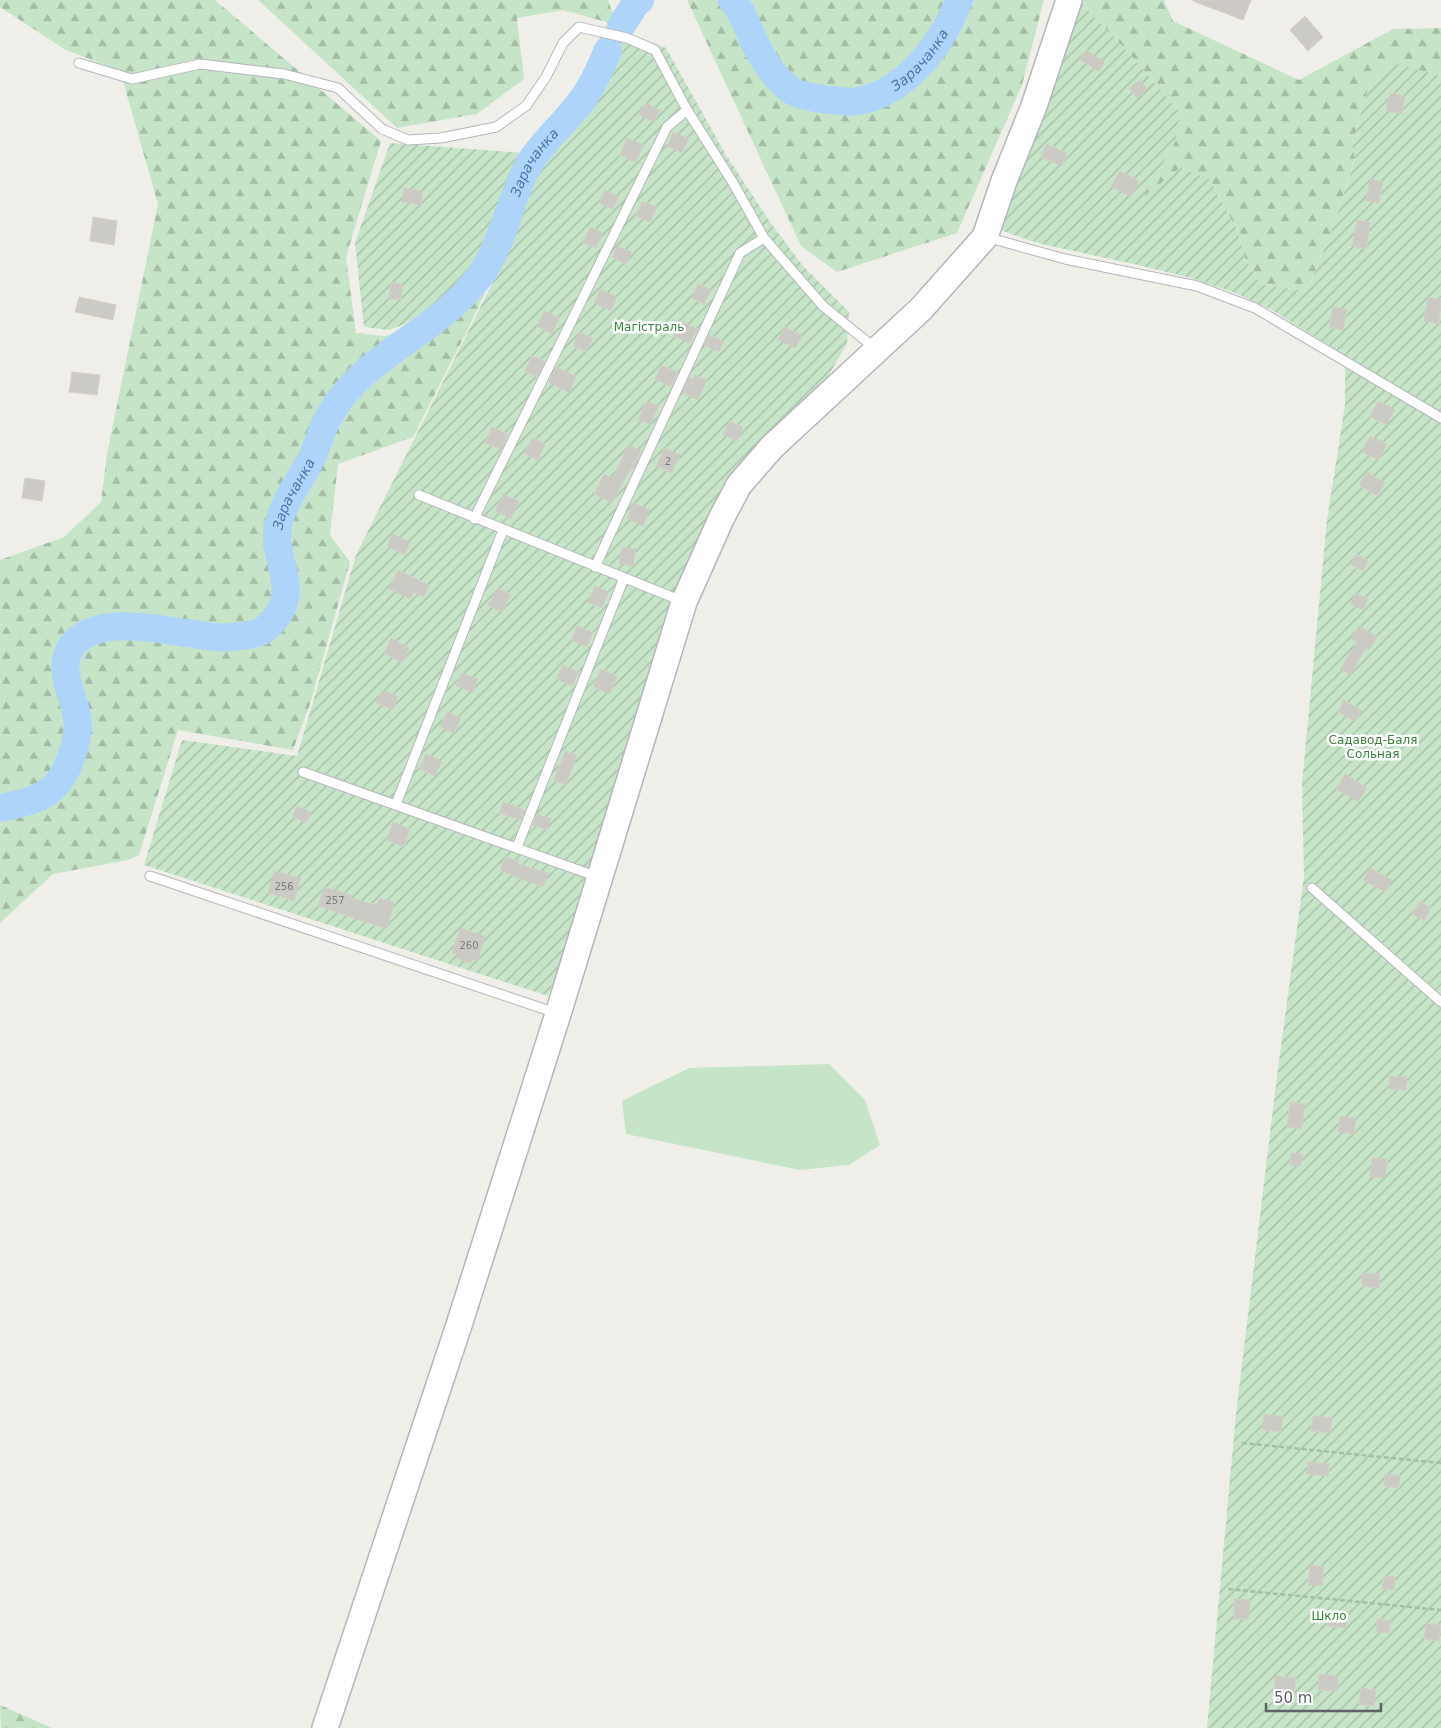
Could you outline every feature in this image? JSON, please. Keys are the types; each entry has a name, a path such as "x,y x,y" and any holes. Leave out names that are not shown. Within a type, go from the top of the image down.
{"street":[{"path":"325,1728 459,1325 601,878 684,602 739,485 772,447 921,309 985,237 1004,181 1034,106 1069,0"}],"lane":[{"path":"78,63 132,79 200,64 284,74 338,88 382,129 408,140 441,138 496,127 526,106 546,77 563,43 579,27 627,38 655,50 687,110 732,181 764,238 823,306 877,349"},
{"path":"474,519 667,127 687,110"},
{"path":"985,237 1065,259 1197,286 1255,308 1441,418"},
{"path":"595,567 740,253 764,238"},
{"path":"419,496 684,602"},
{"path":"396,804 503,530"},
{"path":"517,847 624,578"},
{"path":"303,772 601,878"},
{"path":"150,876 558,1014"},
{"path":"1312,888 1441,1002"}],"path":[{"path":"1242,1443 1441,1463"},
{"path":"1228,1589 1441,1610"}],"green space":[{"path":"0,0 215,0 381,141 346,257 356,333 385,336 405,330 452,299 482,264 499,262 469,327 413,437 338,464 330,535 350,562 310,704 293,750 178,730 139,855 128,860 53,874 0,923 0,560 64,537 101,502 107,454 158,204 120,71 64,49 0,7"},
{"path":"258,0 608,0 617,25 563,10 517,18 524,79 477,114 397,128"},
{"path":"687,0 1044,0 1022,85 957,233 837,272 801,246"},
{"path":"1083,0 1164,0 1173,21 1299,80 1393,29 1441,28 1441,76 1389,63 1369,85 1352,145 1355,158 1333,227 1307,291 1260,284 1245,259 1238,231 1209,179 1143,197 1176,140 1179,111 1129,53 1082,4"},
{"path":"1082,4 1129,53 1179,111 1176,140 1144,196 1180,168 1209,179 1238,231 1245,259 1260,284 1307,291 1333,227 1355,159 1352,145 1369,85 1389,62 1441,76 1441,1728 1207,1728 1236,1414 1277,1076 1304,876 1302,784 1327,520 1345,405 1346,356 1272,310 1236,293 1191,278 1041,244 1000,230"},
{"name":"Магістраль","path":"606,25 666,48 726,155 770,222 803,266 849,312 847,344 827,378 766,436 722,497 548,996 144,865 182,740 297,756 356,555 504,260 481,261 448,297 405,324 389,330 364,327 355,243 390,143 525,153 567,108"},
{"path":"829,1064 865,1100 880,1145 849,1165 800,1170 626,1134 622,1101 689,1068"},
{"path":"0,1705 52,1728 1,1728"}],"building":[{"path":"1193,0 1251,0 1243,20"},
{"path":"1305,16 1323,37 1308,51 1290,30"},
{"path":"1086,50 1105,62 1099,72 1080,60"},
{"path":"1140,80 1147,89 1137,98 1129,88"},
{"path":"1390,93 1405,96 1402,114 1386,111"},
{"path":"645,103 660,110 654,122 639,115"},
{"path":"673,132 689,139 682,153 667,146"},
{"path":"627,138 643,145 636,162 620,155"},
{"path":"1046,144 1067,153 1062,166 1041,157"},
{"path":"1120,171 1139,181 1130,197 1111,186"},
{"path":"1370,179 1383,182 1379,203 1366,201"},
{"path":"404,188 423,191 421,205 402,202"},
{"path":"605,190 619,197 613,209 599,203"},
{"path":"642,201 657,207 650,222 636,216"},
{"path":"93,217 117,221 114,245 90,241"},
{"path":"1357,220 1370,222 1366,249 1352,246"},
{"path":"590,227 603,233 596,248 583,243"},
{"path":"617,246 632,252 626,264 612,257"},
{"path":"391,283 403,284 401,300 389,299"},
{"path":"698,284 711,290 704,304 692,298"},
{"path":"600,289 617,297 611,311 594,303"},
{"path":"79,297 116,305 113,320 75,312"},
{"path":"1428,297 1441,300 1439,324 1424,321"},
{"path":"1333,307 1347,310 1343,330 1329,327"},
{"path":"544,311 559,318 552,334 537,326"},
{"path":"680,321 698,329 690,343 674,336"},
{"path":"784,327 802,335 796,348 778,340"},
{"path":"579,332 593,338 586,352 573,346"},
{"path":"709,335 724,341 719,352 704,345"},
{"path":"532,355 545,362 537,377 525,371"},
{"path":"661,365 678,372 671,387 655,379"},
{"path":"556,367 576,376 569,393 549,382"},
{"path":"72,372 100,375 97,395 69,392"},
{"path":"695,375 707,380 698,400 682,392 689,377 693,379"},
{"path":"647,401 659,406 650,425 638,419"},
{"path":"1378,401 1395,409 1387,425 1370,417"},
{"path":"729,421 743,427 737,441 723,435"},
{"path":"492,427 508,434 501,450 485,443"},
{"path":"1370,436 1387,444 1379,460 1362,452"},
{"path":"532,438 545,444 538,460 524,454"},
{"path":"628,445 641,451 633,470 630,469 612,503 594,494 604,474 613,478"},
{"path":"664,448 680,455 672,473 656,466"},
{"path":"1367,472 1385,483 1377,496 1359,485"},
{"path":"25,478 45,481 42,501 22,498"},
{"path":"503,494 519,501 511,519 495,511"},
{"path":"634,503 650,510 643,526 627,518"},
{"path":"392,534 410,542 405,555 387,547"},
{"path":"622,547 636,549 633,566 619,563"},
{"path":"1356,555 1368,561 1363,571 1351,565"},
{"path":"398,570 429,585 424,597 414,592 410,599 389,589"},
{"path":"595,586 609,592 602,608 588,602"},
{"path":"497,588 511,594 502,612 488,606"},
{"path":"1356,593 1368,599 1363,610 1350,604"},
{"path":"577,626 593,633 587,647 571,640"},
{"path":"1359,626 1377,637 1369,650 1366,648 1350,675 1340,669 1357,642 1351,639"},
{"path":"391,638 409,648 402,663 384,653"},
{"path":"563,665 579,672 572,686 556,679"},
{"path":"601,669 617,676 610,694 593,687"},
{"path":"461,673 478,679 473,692 456,686"},
{"path":"382,690 398,697 393,710 376,703"},
{"path":"1343,699 1362,711 1355,722 1339,712"},
{"path":"447,712 461,718 454,733 440,727"},
{"path":"565,751 577,755 566,785 554,780"},
{"path":"426,754 442,761 435,776 419,769"},
{"path":"1345,774 1367,788 1358,802 1336,789"},
{"path":"503,802 525,810 521,820 499,813"},
{"path":"297,806 311,812 306,823 293,817"},
{"path":"537,814 551,819 547,830 533,825"},
{"path":"393,822 410,829 404,847 387,840"},
{"path":"505,857 519,861 518,864 548,873 543,887 500,871"},
{"path":"1370,868 1392,880 1385,892 1363,880"},
{"path":"274,871 301,878 294,901 268,893"},
{"path":"324,887 351,895 350,898 377,905 379,898 394,902 387,929 318,906"},
{"path":"1420,901 1431,908 1424,921 1412,914"},
{"path":"460,928 485,936 478,961 472,959 471,963 457,959 458,955 452,953"},
{"path":"1390,1076 1407,1077 1406,1090 1389,1089"},
{"path":"1290,1102 1305,1104 1302,1129 1287,1127"},
{"path":"1340,1116 1356,1118 1354,1134 1338,1132"},
{"path":"1291,1153 1303,1154 1301,1166 1290,1165"},
{"path":"1372,1158 1387,1159 1385,1178 1370,1177"},
{"path":"1362,1273 1380,1274 1379,1288 1362,1286"},
{"path":"1264,1414 1283,1417 1281,1432 1262,1430"},
{"path":"1313,1416 1332,1418 1330,1433 1311,1431"},
{"path":"1308,1462 1329,1464 1328,1476 1307,1474"},
{"path":"1385,1474 1400,1476 1399,1488 1384,1486"},
{"path":"1310,1565 1324,1567 1322,1586 1308,1585"},
{"path":"1384,1576 1395,1577 1394,1590 1382,1589"},
{"path":"1234,1599 1250,1599 1249,1619 1234,1619"},
{"path":"1329,1611 1348,1613 1346,1628 1327,1626"},
{"path":"1377,1619 1391,1621 1389,1633 1376,1632"},
{"path":"1426,1623 1441,1625 1439,1641 1424,1639"},
{"path":"1319,1674 1338,1676 1337,1691 1318,1690"},
{"path":"1275,1676 1296,1678 1294,1694 1274,1692"},
{"path":"1361,1688 1376,1690 1374,1706 1359,1704"}],"waterway":[{"name":"Зарачанка","path":"621,26 640,0"},
{"name":"Зарачанка","path":"732,0 740,11 766,63 789,89 816,98 853,102 877,96 908,76 933,49 952,17 959,0"},
{"name":"Зарачанка","path":"0,808 27,801 46,793 58,783 68,766 77,735 77,717 67,682 65,664 71,647 83,636 99,629 118,626 160,629 215,637 232,637 260,632 274,620 284,602 286,591 277,537 280,517 312,457 327,420 340,399 356,381 393,350 452,306 480,276 493,255 517,189 529,164 540,148 584,98 608,50"}],"park label":[{"name":"Садавод-Баля Сольная","path":"1373,747"},
{"name":"Шкло","path":"1329,1616"}]}
